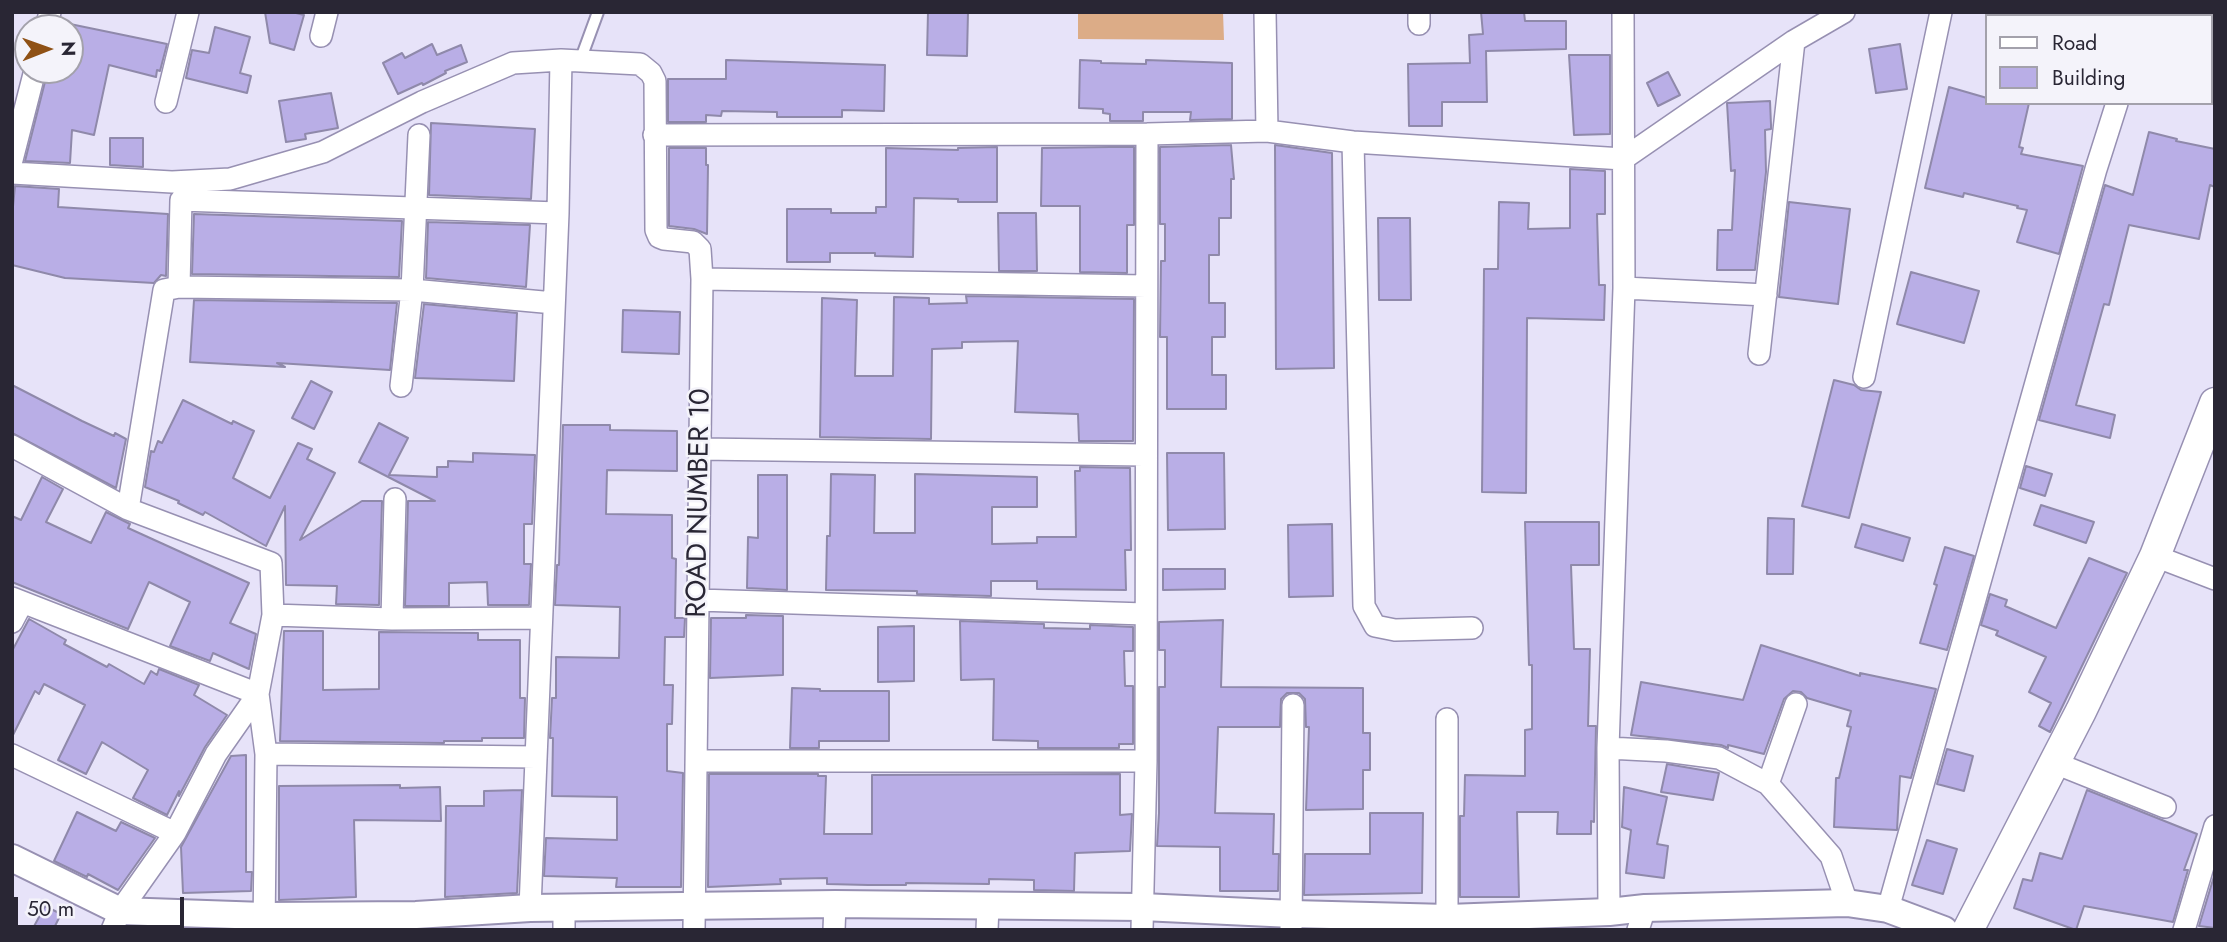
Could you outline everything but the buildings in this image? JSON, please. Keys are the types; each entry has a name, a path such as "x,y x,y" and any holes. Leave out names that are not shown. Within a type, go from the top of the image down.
{"main road":[{"path":"1968,930 2055,763 2155,556 2215,404"}],"street":[{"path":"166,102 188,12"},
{"path":"321,36 327,12"},
{"path":"1265,12 1266,131"},
{"path":"1609,912 1608,748 1624,288 1623,12"},
{"path":"12,173 172,182 230,179 323,152 422,102 513,62 570,61 640,64 651,73 655,81 654,135 1147,134 1266,131 1353,142 1623,159 1794,41 1844,12"},
{"path":"1864,377 1941,12"},
{"path":"1759,354 1794,41"},
{"path":"530,908 558,213 570,61"},
{"path":"12,160 31,84"},
{"path":"1888,909 2096,169 2117,105"},
{"path":"1142,919 1146,761 1144,454 1147,134"},
{"path":"401,386 412,290 419,135"},
{"name":"ROAD NUMBER 10","path":"654,135 656,230 659,237 693,242 700,249 702,279 695,917"},
{"path":"1353,142 1364,606 1375,626 1395,630 1472,628"},
{"path":"180,287 181,200 558,213"},
{"path":"702,279 1146,286"},
{"path":"128,509 164,290 180,287 412,290 554,303"},
{"path":"1624,288 1766,295"},
{"path":"12,446 128,509 271,563 273,615 258,694 266,754 264,923"},
{"path":"700,449 1144,454"},
{"path":"392,619 396,499"},
{"path":"2155,556 2215,579"},
{"path":"12,622 17,600 258,694"},
{"path":"698,600 1145,614"},
{"path":"273,615 392,619 541,618"},
{"path":"116,920 175,833 216,754 258,694"},
{"path":"1768,784 1796,704"},
{"path":"1292,922 1293,705"},
{"path":"1447,719 1447,924"},
{"path":"1608,748 1666,751 1719,758 1768,784 1831,856 1847,903"},
{"path":"266,754 536,757"},
{"path":"12,755 175,833"},
{"path":"697,761 1146,761"},
{"path":"2055,763 2165,807"},
{"path":"2184,930 2215,826"},
{"path":"12,858 116,920 416,922 530,908 564,919 834,917 1447,924 1609,912 1641,919 1847,903 1888,909 1944,930"}],"lane":[{"path":"570,61 598,12"}],"shaded area":[{"path":"1078,12 1223,12 1224,40 1078,39"}]}
